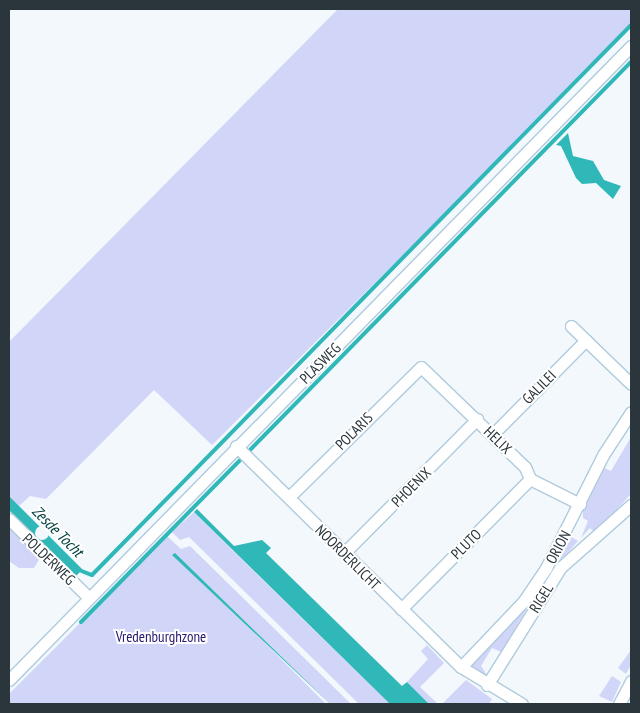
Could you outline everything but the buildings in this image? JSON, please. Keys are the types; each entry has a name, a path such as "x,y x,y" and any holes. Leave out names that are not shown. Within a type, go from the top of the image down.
{"street":[{"name":"PLASWEG","path":"9,680 236,446 631,46"},
{"path":"571,326 631,384"},
{"name":"GALILEI","path":"493,434 586,340"},
{"name":"HELIX","path":"421,367 493,434 525,467 530,479"},
{"name":"POLARIS","path":"289,497 421,367"},
{"name":"ORION","path":"461,667 523,602 631,412"},
{"name":"PHOENIX","path":"344,554 477,419"},
{"name":"NOORDERLICHT","path":"236,446 461,667"},
{"path":"530,479 580,504"},
{"name":"PLUTO","path":"401,609 530,479"},
{"name":"RIGEL","path":"487,685 560,568 631,505"},
{"name":"POLDERWEG","path":"9,519 89,598"},
{"path":"461,667 487,685 522,704"},
{"path":"619,704 631,681"}],"green space":[{"path":"338,9 631,9 631,28 212,445 154,390 46,499 30,496 19,506 9,496 9,342"},
{"path":"631,437 631,494 595,533 590,528 581,538 588,521 583,518 583,506 602,467 611,471"},
{"path":"194,512 390,704 359,704 189,537 180,540 172,532"},
{"path":"9,526 40,558 34,568 19,568 9,561"},
{"name":"Vredenburghzone","path":"167,536 181,549 190,546 351,704 330,704 175,553 326,704 9,704 9,694"},
{"path":"570,536 578,541 548,575 547,574"},
{"path":"523,608 526,610 501,652 492,648 481,666 487,675 472,668 473,662"},
{"path":"427,645 444,663 420,687 438,704 429,704 407,682 428,659 421,651"},
{"path":"631,650 631,665 626,674 618,668"},
{"path":"612,676 621,682 612,702 599,696"},
{"path":"466,680 492,699 489,704 442,704"}],"water":[{"path":"568,133 573,156 593,161 604,180 621,186 613,199 596,183 582,184 576,178 561,146 556,145"},
{"path":"9,496 83,570 75,577 9,510"},
{"path":"197,509 234,546 262,540 271,548 266,553 402,686 407,682 429,704 390,704 194,512"},
{"path":"175,553 330,704 172,555"}],"pier":[{"path":"39,526 45,526 49,533 45,540 39,540 35,536 35,530"}],"waterway":[{"path":"79,570 92,575 631,25"},
{"path":"81,622 631,62"}],"water label":[{"name":"Zesde Tocht","path":"58,531"}]}
